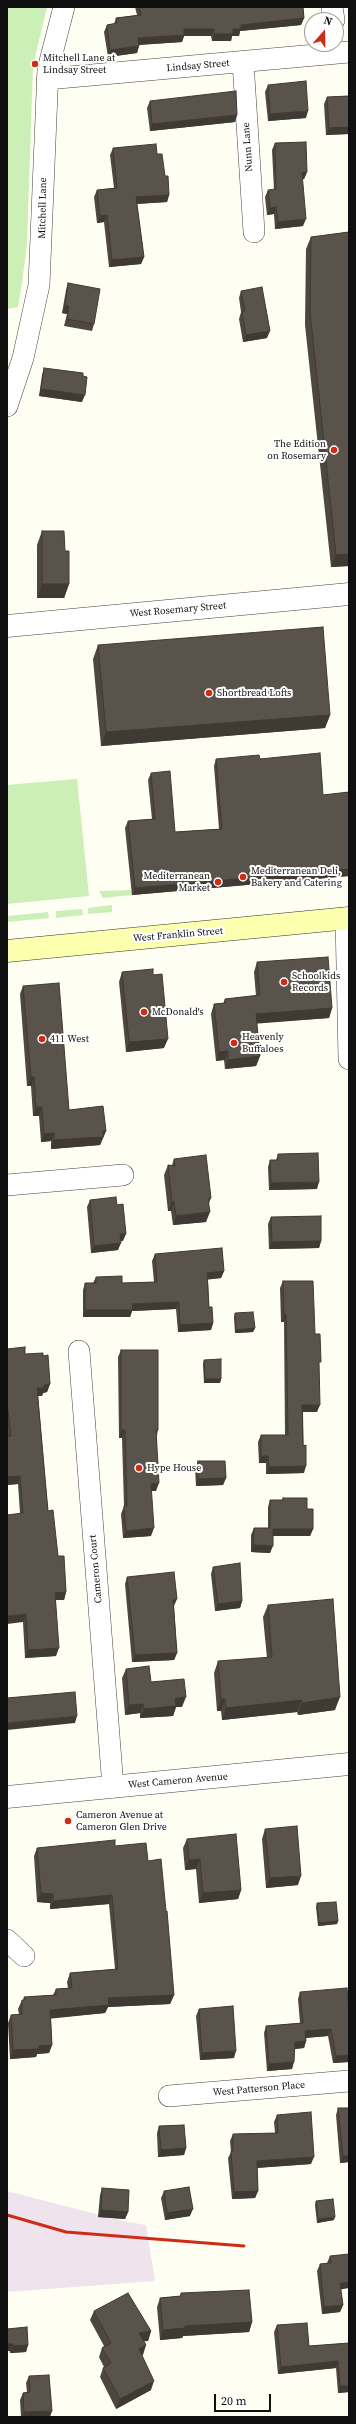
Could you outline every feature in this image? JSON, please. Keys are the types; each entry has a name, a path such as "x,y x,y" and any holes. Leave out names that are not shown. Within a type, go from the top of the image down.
{"main road":[{"name":"West Franklin Street","path":"7,951 348,918"}],"street":[{"name":"Mitchell Lane","path":"7,406 23,358 39,285 47,79 64,7"},
{"name":"Lindsay Street","path":"47,79 243,62 313,52"},
{"name":"Nunn Lane","path":"243,62 254,232"},
{"name":"West Rosemary Street","path":"7,626 349,594"},
{"path":"348,918 349,1059"},
{"path":"7,1185 123,1175"},
{"name":"Cameron Court","path":"79,1351 113,1787"},
{"name":"West Cameron Avenue","path":"7,1797 349,1764"},
{"path":"7,1940 24,1956"},
{"name":"West Patterson Place","path":"169,2096 349,2081"}],"shaded area":[{"path":"7,2191 123,2221 146,2225 155,2281 7,2292"}],"green space":[{"path":"7,7 47,7 33,66 27,244 22,283 18,307 7,309"},
{"path":"77,779 89,896 7,904 7,785"},
{"path":"132,890 132,895 103,898 99,891"},
{"path":"112,905 112,912 88,914 88,908"},
{"path":"82,909 83,915 56,918 56,911"},
{"path":"48,912 49,918 7,922 7,916"}],"building":[{"path":"139,7 303,7 304,18 241,25 241,29 233,29 233,34 214,34 214,29 184,29 184,35 138,38 139,46 110,50 107,25 117,23 116,18 141,15"},
{"path":"306,81 308,111 270,114 268,85"},
{"path":"236,91 237,115 152,124 150,101"},
{"path":"349,96 349,127 329,128 327,97"},
{"path":"306,142 307,172 302,173 306,219 278,222 276,207 270,208 268,190 276,189 275,143"},
{"path":"156,144 157,154 162,154 165,176 168,176 169,195 136,197 144,257 112,260 107,215 100,216 97,190 117,188 113,148"},
{"name":"The Edition on Rosemary","path":"349,232 349,554 336,555 310,312 311,237"},
{"path":"68,283 100,289 94,324 67,319 69,306 65,306"},
{"path":"262,287 270,331 246,335 242,312 245,311 241,291"},
{"path":"44,368 83,373 83,376 87,377 85,395 41,389"},
{"path":"42,531 64,531 65,551 69,551 69,584 42,584"},
{"name":"Shortbread Lofts","path":"323,627 330,715 106,732 98,645"},
{"path":"320,753 323,795 349,792 349,869 135,888 128,821 155,819 151,773 170,771 175,832 222,829 216,759 259,755 260,759"},
{"path":"328,957 332,1008 256,1014 260,1056 228,1060 228,1051 219,1052 214,1004 225,1003 225,999 260,995 257,962"},
{"path":"153,969 153,975 162,974 168,1039 129,1042 122,972"},
{"path":"59,983 69,1110 103,1106 106,1131 103,1131 103,1137 54,1140 54,1133 44,1134 42,1107 36,1107 34,1077 31,1077 23,986"},
{"path":"318,1153 319,1182 271,1183 270,1160 278,1160 278,1154"},
{"path":"206,1155 211,1198 208,1199 210,1212 176,1216 174,1201 172,1202 168,1165 175,1166 174,1159"},
{"path":"116,1197 117,1205 123,1204 126,1234 120,1234 121,1243 94,1246 90,1200"},
{"path":"321,1216 321,1241 272,1242 271,1217"},
{"path":"222,1248 224,1271 207,1273 209,1307 212,1307 213,1323 180,1325 179,1302 132,1304 133,1310 85,1310 85,1283 96,1283 96,1277 122,1276 122,1283 157,1282 155,1254"},
{"path":"283,1281 313,1281 315,1334 320,1334 320,1405 302,1405 303,1446 306,1445 306,1466 269,1467 268,1456 261,1456 261,1435 288,1435 286,1315 284,1315"},
{"path":"253,1312 255,1328 236,1330 235,1313"},
{"path":"25,1347 25,1354 43,1353 43,1356 48,1355 50,1384 44,1385 44,1388 37,1388 48,1511 53,1510 58,1556 64,1556 66,1592 55,1593 59,1648 28,1650 26,1614 7,1616 7,1515 23,1513 20,1476 7,1477 7,1436 11,1436 7,1403 7,1349"},
{"path":"121,1350 158,1350 158,1430 156,1430 159,1483 151,1484 154,1528 126,1531 124,1506 127,1506 125,1430 121,1430"},
{"path":"221,1359 221,1379 205,1379 204,1360"},
{"path":"198,1461 225,1461 226,1478 198,1479"},
{"path":"283,1498 307,1498 307,1509 313,1509 313,1529 273,1529 273,1546 253,1545 254,1528 270,1528 270,1500 283,1500"},
{"path":"240,1563 242,1601 218,1604 213,1567"},
{"path":"174,1572 177,1599 173,1600 177,1653 135,1655 127,1577"},
{"path":"333,1599 340,1697 302,1703 302,1700 226,1708 225,1699 221,1699 218,1661 272,1657 268,1605"},
{"path":"149,1666 151,1682 184,1679 186,1697 175,1698 176,1706 144,1709 143,1704 129,1705 126,1669"},
{"path":"75,1692 77,1716 7,1723 7,1698"},
{"path":"297,1826 301,1876 270,1878 265,1829"},
{"path":"236,1834 241,1890 203,1893 200,1859 189,1860 187,1839"},
{"path":"115,1840 115,1846 146,1843 148,1861 161,1859 174,1995 108,1998 109,2005 50,2010 52,2045 39,2046 39,2049 13,2050 11,2015 22,2014 22,2000 25,2000 24,1997 56,1995 56,1989 72,1988 70,1973 118,1969 112,1895 53,1901 53,1894 41,1893 37,1848"},
{"path":"336,1902 338,1921 319,1923 317,1903"},
{"path":"347,1988 349,2011 349,2055 336,2056 331,2029 305,2031 306,2041 295,2042 294,2062 269,2064 266,2026 303,2023 300,1992"},
{"path":"233,2006 236,2051 202,2053 199,2009"},
{"path":"338,2108 349,2108 349,2156 343,2156"},
{"path":"311,2112 314,2157 257,2161 258,2191 234,2192 231,2151 233,2151 233,2134 278,2133 277,2115"},
{"path":"184,2125 186,2148 161,2150 159,2126"},
{"path":"189,2187 193,2209 167,2213 164,2191"},
{"path":"102,2188 129,2190 128,2212 101,2210"},
{"path":"333,2199 335,2217 318,2219 316,2201"},
{"path":"349,2254 349,2282 340,2283 343,2305 324,2307 320,2264 331,2263 330,2256"},
{"path":"249,2290 252,2322 185,2326 185,2328 163,2330 160,2298 181,2296 181,2293"},
{"path":"128,2293 151,2331 139,2333 146,2345 139,2349 154,2381 120,2399 103,2368 111,2363 102,2348 111,2343 94,2311"},
{"path":"307,2323 309,2346 349,2343 349,2386 340,2386 338,2361 281,2367 277,2325"},
{"path":"27,2327 28,2345 13,2346 13,2344 7,2344 7,2329"},
{"path":"49,2375 52,2411 24,2412 23,2393 30,2392 29,2376"}],"railway":[{"path":"7,2215 66,2232 244,2246"}],"place":[{"name":"Mitchell Lane at Lindsay Street","path":"35,64"},
{"name":"The Edition on Rosemary","path":"334,450"},
{"name":"Shortbread Lofts","path":"209,693"},
{"name":"Mediterranean Deli, Bakery and Catering","path":"243,877"},
{"name":"Mediterranean Market","path":"218,882"},
{"name":"Schoolkids Records","path":"284,982"},
{"name":"McDonald's","path":"144,1012"},
{"name":"411 West","path":"42,1039"},
{"name":"Heavenly Buffaloes","path":"234,1043"},
{"name":"Hype House","path":"139,1468"},
{"name":"Cameron Avenue at Cameron Glen Drive","path":"68,1821"}]}
